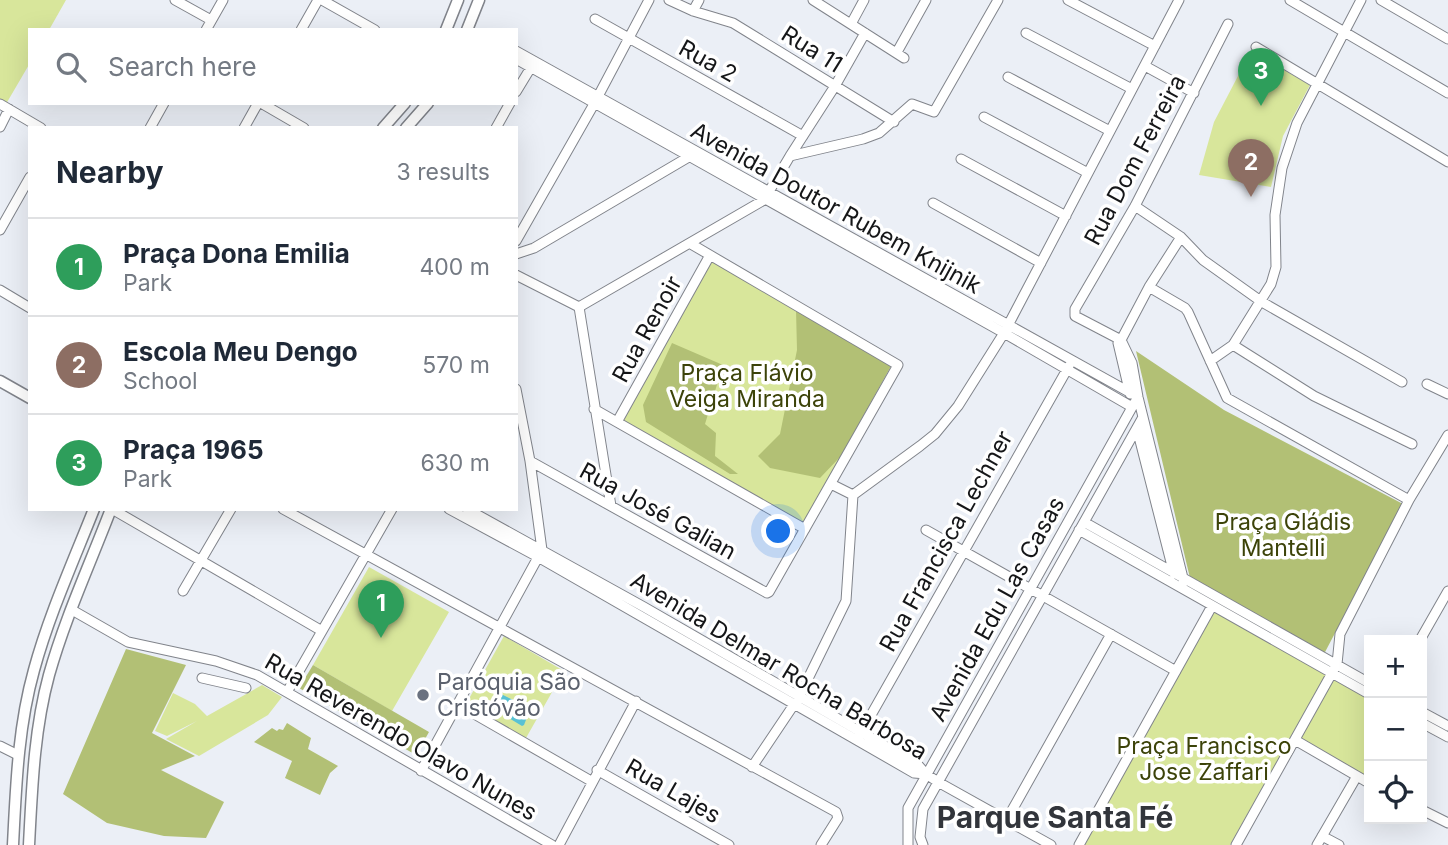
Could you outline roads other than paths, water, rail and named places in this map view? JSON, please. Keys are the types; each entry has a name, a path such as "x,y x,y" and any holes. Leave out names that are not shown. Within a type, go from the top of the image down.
{"main road":[{"path":"447,28 458,0"},
{"path":"472,28 479,0"},
{"path":"385,126 403,105"},
{"path":"408,126 426,105"},
{"path":"0,381 28,397"},
{"path":"13,845 18,755 33,672 51,617 93,511"},
{"path":"29,845 32,777 49,675 111,511"}],"street":[{"path":"175,0 211,20"},
{"path":"207,28 223,0"},
{"path":"302,28 320,0 371,28"},
{"path":"518,237 649,0"},
{"name":"Rua 11","path":"669,0 692,11 733,23 894,122"},
{"path":"692,11 699,0"},
{"path":"813,0 900,55 926,0"},
{"path":"851,24 864,0"},
{"path":"790,156 879,133 912,104 932,112 936,110 998,0"},
{"path":"1068,0 1155,46"},
{"path":"1290,0 1448,93"},
{"path":"1210,361 1233,345 1272,284 1276,267 1275,215 1282,168 1297,123 1361,0"},
{"path":"1381,0 1448,39"},
{"path":"752,767 796,701 846,601 853,495 935,434 958,406 1006,329 1041,264 1145,66 1176,1"},
{"name":"Rua 2","path":"595,19 803,136"},
{"name":"Rua Dom Ferreira","path":"1119,339 1074,313 1135,206 1228,24"},
{"path":"579,307 691,244 766,196 865,33"},
{"path":"1026,33 1132,89"},
{"path":"1256,47 1448,162"},
{"name":"Avenida Doutor Rubem Knijnik","path":"518,53 533,65 1069,365 1132,407"},
{"name":"Avenida Doutor Rubem Knijnik","path":"518,61 533,65"},
{"path":"518,90 533,65"},
{"path":"1145,66 1194,93"},
{"path":"1008,77 1110,131"},
{"path":"0,104 37,126"},
{"path":"151,126 163,105"},
{"path":"245,126 259,105"},
{"path":"264,105 300,126"},
{"path":"497,126 509,105"},
{"path":"0,127 9,110"},
{"path":"984,117 1088,173"},
{"path":"518,253 534,248 693,155"},
{"path":"961,159 1066,216"},
{"path":"0,230 28,181"},
{"path":"933,203 1041,264"},
{"path":"1135,206 1181,237 1203,260 1262,302 1402,382"},
{"path":"1181,237 1119,339 1132,363 1134,395 1143,417 1186,592"},
{"path":"594,409 805,529 898,365 691,244"},
{"name":"Rua Renoir","path":"617,422 710,255"},
{"path":"518,276 579,307"},
{"path":"1149,287 1185,308 1227,398 1409,500"},
{"path":"0,290 28,307"},
{"path":"579,307 611,506"},
{"path":"1233,345 1314,396 1412,444"},
{"name":"Avenida Doutor Rubem Knijnik","path":"1069,365 1134,395"},
{"name":"Rua Francisca Lechner","path":"859,737 962,550 1069,365"},
{"path":"1427,384 1448,394"},
{"name":"Avenida Edu Las Casas","path":"908,845 908,808 1132,407 1134,395"},
{"path":"421,771 540,554 530,461 518,399"},
{"path":"1132,407 1176,586"},
{"name":"Avenida Edu Las Casas","path":"923,845 920,837 923,810 1143,417"},
{"path":"1236,845 1334,669 1339,634 1409,500 1448,435"},
{"name":"Rua José Galian","path":"530,461 768,594 805,529"},
{"path":"831,484 853,495"},
{"path":"115,511 322,631"},
{"path":"183,591 230,511"},
{"path":"287,511 636,701 838,815 821,845"},
{"path":"288,692 391,511"},
{"name":"Avenida Delmar Rocha Barbosa","path":"454,511 540,554"},
{"path":"468,511 470,520"},
{"name":"Avenida Delmar Rocha Barbosa","path":"470,511 540,554 859,737 918,765 938,782 1051,845"},
{"path":"1082,526 1174,573 1334,669 1364,690"},
{"path":"1082,526 1186,592 1334,669 1364,680"},
{"path":"926,530 1176,671"},
{"path":"1423,635 1448,591"},
{"path":"1079,845 1212,606"},
{"name":"Rua Reverendo Olavo Nunes","path":"72,610 128,642 216,661 257,675 552,845"},
{"path":"1006,821 1111,634"},
{"path":"202,678 246,688"},
{"path":"559,845 636,701"},
{"path":"457,704 591,781"},
{"path":"1427,715 1448,726"},
{"path":"1427,726 1448,737"},
{"path":"1294,740 1364,780"},
{"path":"0,746 18,755"},
{"name":"Rua Lajes","path":"597,770 729,845"},
{"path":"1317,845 1357,776"},
{"path":"1427,812 1448,823"},
{"path":"1322,836 1339,845"}],"water":[{"path":"499,693 519,703 529,712 524,725 491,707"}],"place":[{"name":"Praça 1965","path":"1261,106"},
{"name":"Escola Meu Dengo","path":"1251,197"},
{"name":"Praça Dona Emilia","path":"381,638"},
{"name":"Paróquia São Cristóvão","path":"423,695"}],"district":[{"name":"Parque Santa Fé","path":"1055,817"}],"park label":[{"name":"Praça Flávio Veiga Miranda","path":"747,386"},
{"name":"Praça Gládis Mantelli","path":"1283,535"},
{"name":"Praça Francisco Jose Zaffari","path":"1204,759"}]}
